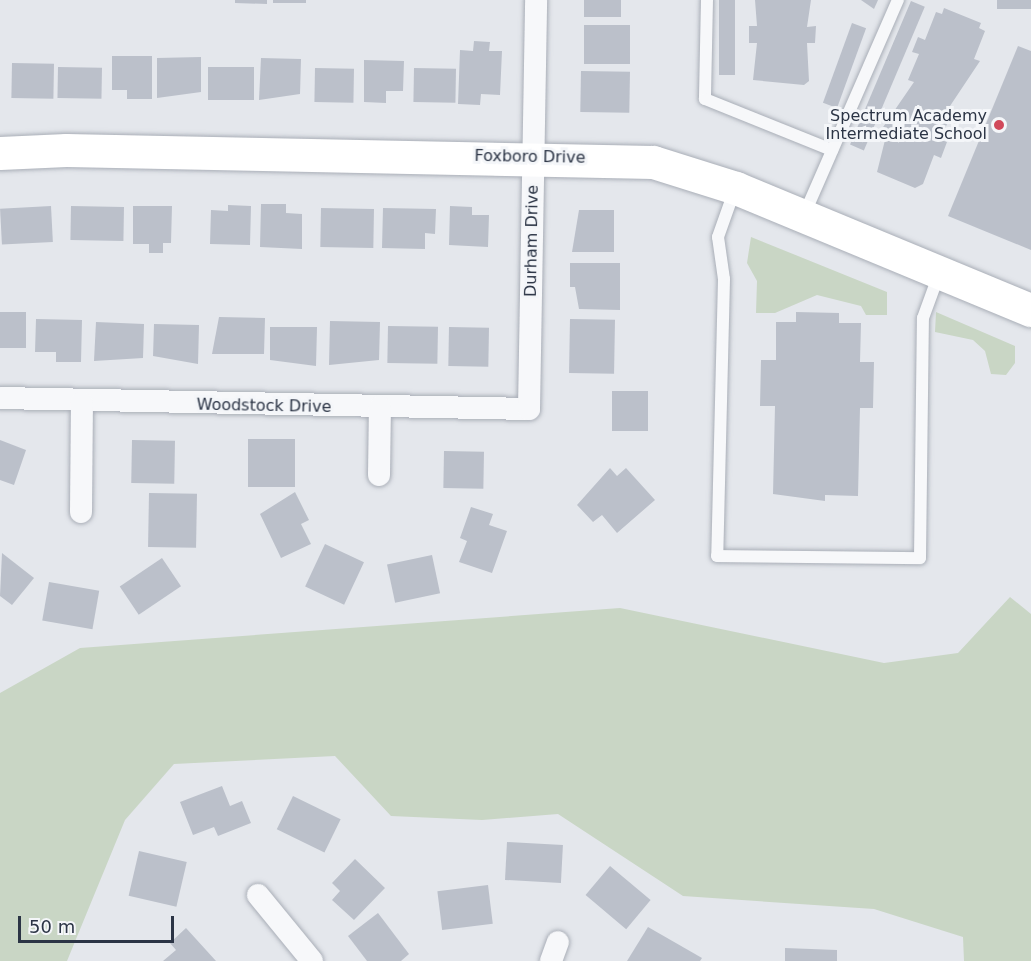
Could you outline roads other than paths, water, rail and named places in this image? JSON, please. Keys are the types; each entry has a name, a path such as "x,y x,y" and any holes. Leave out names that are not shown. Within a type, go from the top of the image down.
{"street":[{"name":"Durham Drive","path":"529,410 536,0"},
{"name":"Foxboro Drive","path":"0,153 534,157 653,162 736,188 1031,310"},
{"name":"Woodstock Drive","path":"0,398 82,403 529,410"},
{"path":"81,512 82,403"},
{"path":"379,475 380,407"},
{"path":"258,894 312,961"}],"lane":[{"path":"707,0 705,99 832,150"},
{"path":"803,216 898,0"},
{"path":"736,188 718,237 724,279 717,556 920,558 923,318 939,273"}],"place":[{"name":"Spectrum Academy Intermediate School","path":"999,125"}]}
